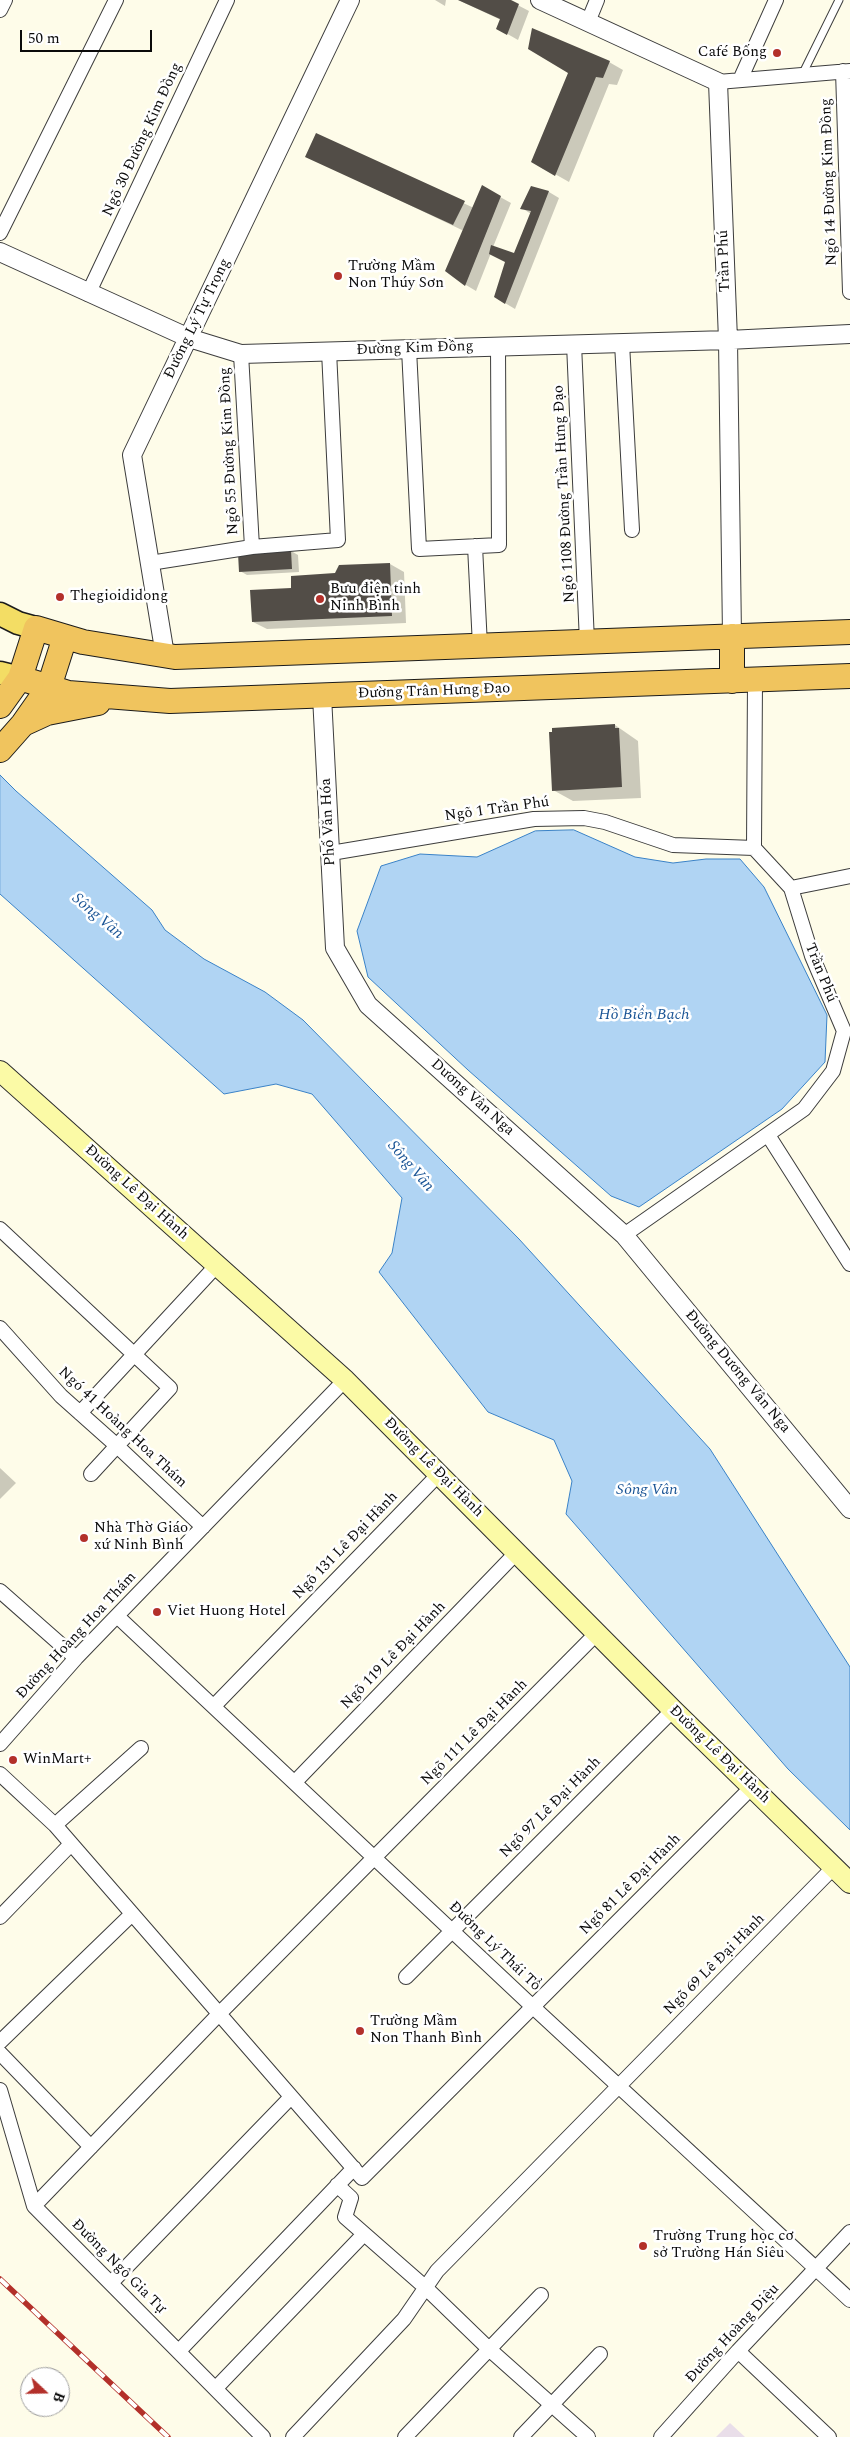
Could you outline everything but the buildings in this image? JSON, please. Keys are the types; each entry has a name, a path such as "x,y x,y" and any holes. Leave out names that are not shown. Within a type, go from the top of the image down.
{"highway":[{"path":"0,706 10,676 36,628 65,637 175,657 850,632"},
{"path":"732,636 743,680"},
{"path":"0,750 23,724 49,687 65,637"},
{"name":"Đường Trân Hưng Đạo","path":"10,676 68,692 170,701 850,676"},
{"path":"23,724 47,714 88,704 170,701"}],"main road":[{"path":"0,614 18,623 36,628"},
{"name":"Đường Lê Đại Hành","path":"0,1071 345,1380 674,1710 850,1883"}],"street":[{"path":"0,10 5,0"},
{"path":"0,233 116,0"},
{"name":"Ngõ 30 Đường Kim Đồng","path":"88,294 227,0"},
{"name":"Đường Lý Tự Trọng","path":"165,655 132,455 350,0"},
{"path":"540,0 718,82 846,71"},
{"path":"588,22 597,0"},
{"path":"740,80 776,0"},
{"name":"Ngõ 14 Đường Kim Đồng","path":"846,71 850,292"},
{"name":"Trần Phú","path":"718,82 728,340 732,636"},
{"name":"Đường Kim Đồng","path":"0,252 88,294 189,338 241,354 728,340 850,334"},
{"path":"622,343 632,530"},
{"name":"Ngõ 1108 Đường Trần Hưng Đạo","path":"574,344 587,642"},
{"path":"409,349 419,550 498,545 498,346"},
{"path":"150,562 252,547 338,540 329,351"},
{"name":"Ngõ 55 Đường Kim Đồng","path":"241,354 252,547"},
{"path":"475,546 480,646"},
{"path":"743,680 754,848"},
{"name":"Phố Văn Hóa","path":"322,696 335,948"},
{"name":"Ngõ 1 Trần Phú","path":"331,853 534,819 584,818 604,822 673,845 754,848"},
{"name":"Trần Phú","path":"624,1235 804,1109 834,1071 847,1031 812,956 791,888 754,848"},
{"path":"791,888 850,876"},
{"name":"Dương Vân Nga","path":"335,948 368,1005 624,1235"},
{"path":"768,1135 850,1264"},
{"path":"0,1229 170,1388 91,1474"},
{"name":"Đường Dương Vân Nga","path":"624,1235 850,1509"},
{"path":"80,1413 217,1265"},
{"name":"Ngó 41 Hoàng Hoa Thám","path":"0,1328 61,1396 204,1527"},
{"name":"Đường Hoàng Hoa Thám","path":"0,1744 76,1658 345,1380"},
{"name":"Ngõ 131 Lê Đại Hành","path":"214,1706 439,1474"},
{"name":"Ngõ 119 Lê Đại Hành","path":"295,1782 517,1552"},
{"path":"0,1591 76,1658"},
{"name":"Đường Lý Thái Tổ","path":"117,1616 452,1928 533,2007 850,2300"},
{"name":"Ngõ 111 Lê Đại Hành","path":"34,2206 219,2014 597,1633"},
{"name":"Ngõ 97 Lê Đại Hành","path":"406,1976 452,1928 674,1710"},
{"path":"55,1825 141,1748"},
{"path":"0,1774 55,1825 354,2168 179,2352"},
{"name":"Ngõ 81 Lê Đại Hành","path":"354,2168 362,2178 752,1786"},
{"path":"0,1917 71,1844"},
{"name":"Ngõ 69 Lê Đại Hành","path":"293,2437 404,2319 437,2271 834,1868"},
{"path":"0,2042 132,1914"},
{"path":"0,2053 91,2147"},
{"name":"Đường Ngô Gia Tự","path":"0,2090 34,2206 263,2437"},
{"path":"111,2283 291,2097"},
{"path":"338,2185 351,2198 345,2217 426,2288 490,2349 553,2403 588,2437"},
{"name":"Đường Hoàng Diệu","path":"661,2437 738,2351 850,2232"},
{"path":"216,2388 364,2234"},
{"path":"405,2437 542,2295"},
{"path":"738,2351 830,2437"},
{"path":"521,2437 600,2354"}],"lane":[{"path":"802,75 839,0"}],"shaded area":[{"path":"730,2423 745,2437 716,2437"}],"water":[{"name":"Sông Vân","path":"0,775 152,910 165,930 204,959 265,992 303,1020 519,1239 710,1449 850,1667 850,1830 788,1769 566,1514 572,1481 554,1440 488,1412 379,1272 392,1253 402,1198 312,1094 276,1084 224,1094 0,894"},
{"name":"Hồ Biển Bạch","path":"574,830 635,857 673,863 706,859 740,859 764,887 827,1015 825,1062 782,1109 639,1207 611,1196 468,1070 368,977 357,931 381,866 420,854 477,857 535,831"}],"railway":[{"path":"0,2279 168,2437"}],"place":[{"name":"Café Bống","path":"777,53"},
{"name":"Trường Mầm Non Thúy Sơn","path":"338,276"},
{"name":"Thegioididong","path":"60,597"},
{"name":"Bưu điện tỉnh Ninh Bình","path":"320,599"},
{"name":"Nhà Thờ Giáo xứ Ninh Bình","path":"84,1538"},
{"name":"Viet Huong Hotel","path":"157,1612"},
{"name":"WinMart+","path":"13,1760"},
{"name":"Trường Mầm Non Thanh Bình","path":"360,2031"},
{"name":"Trường Trung học cơ sở Trường Hán Siêu","path":"643,2246"}]}
